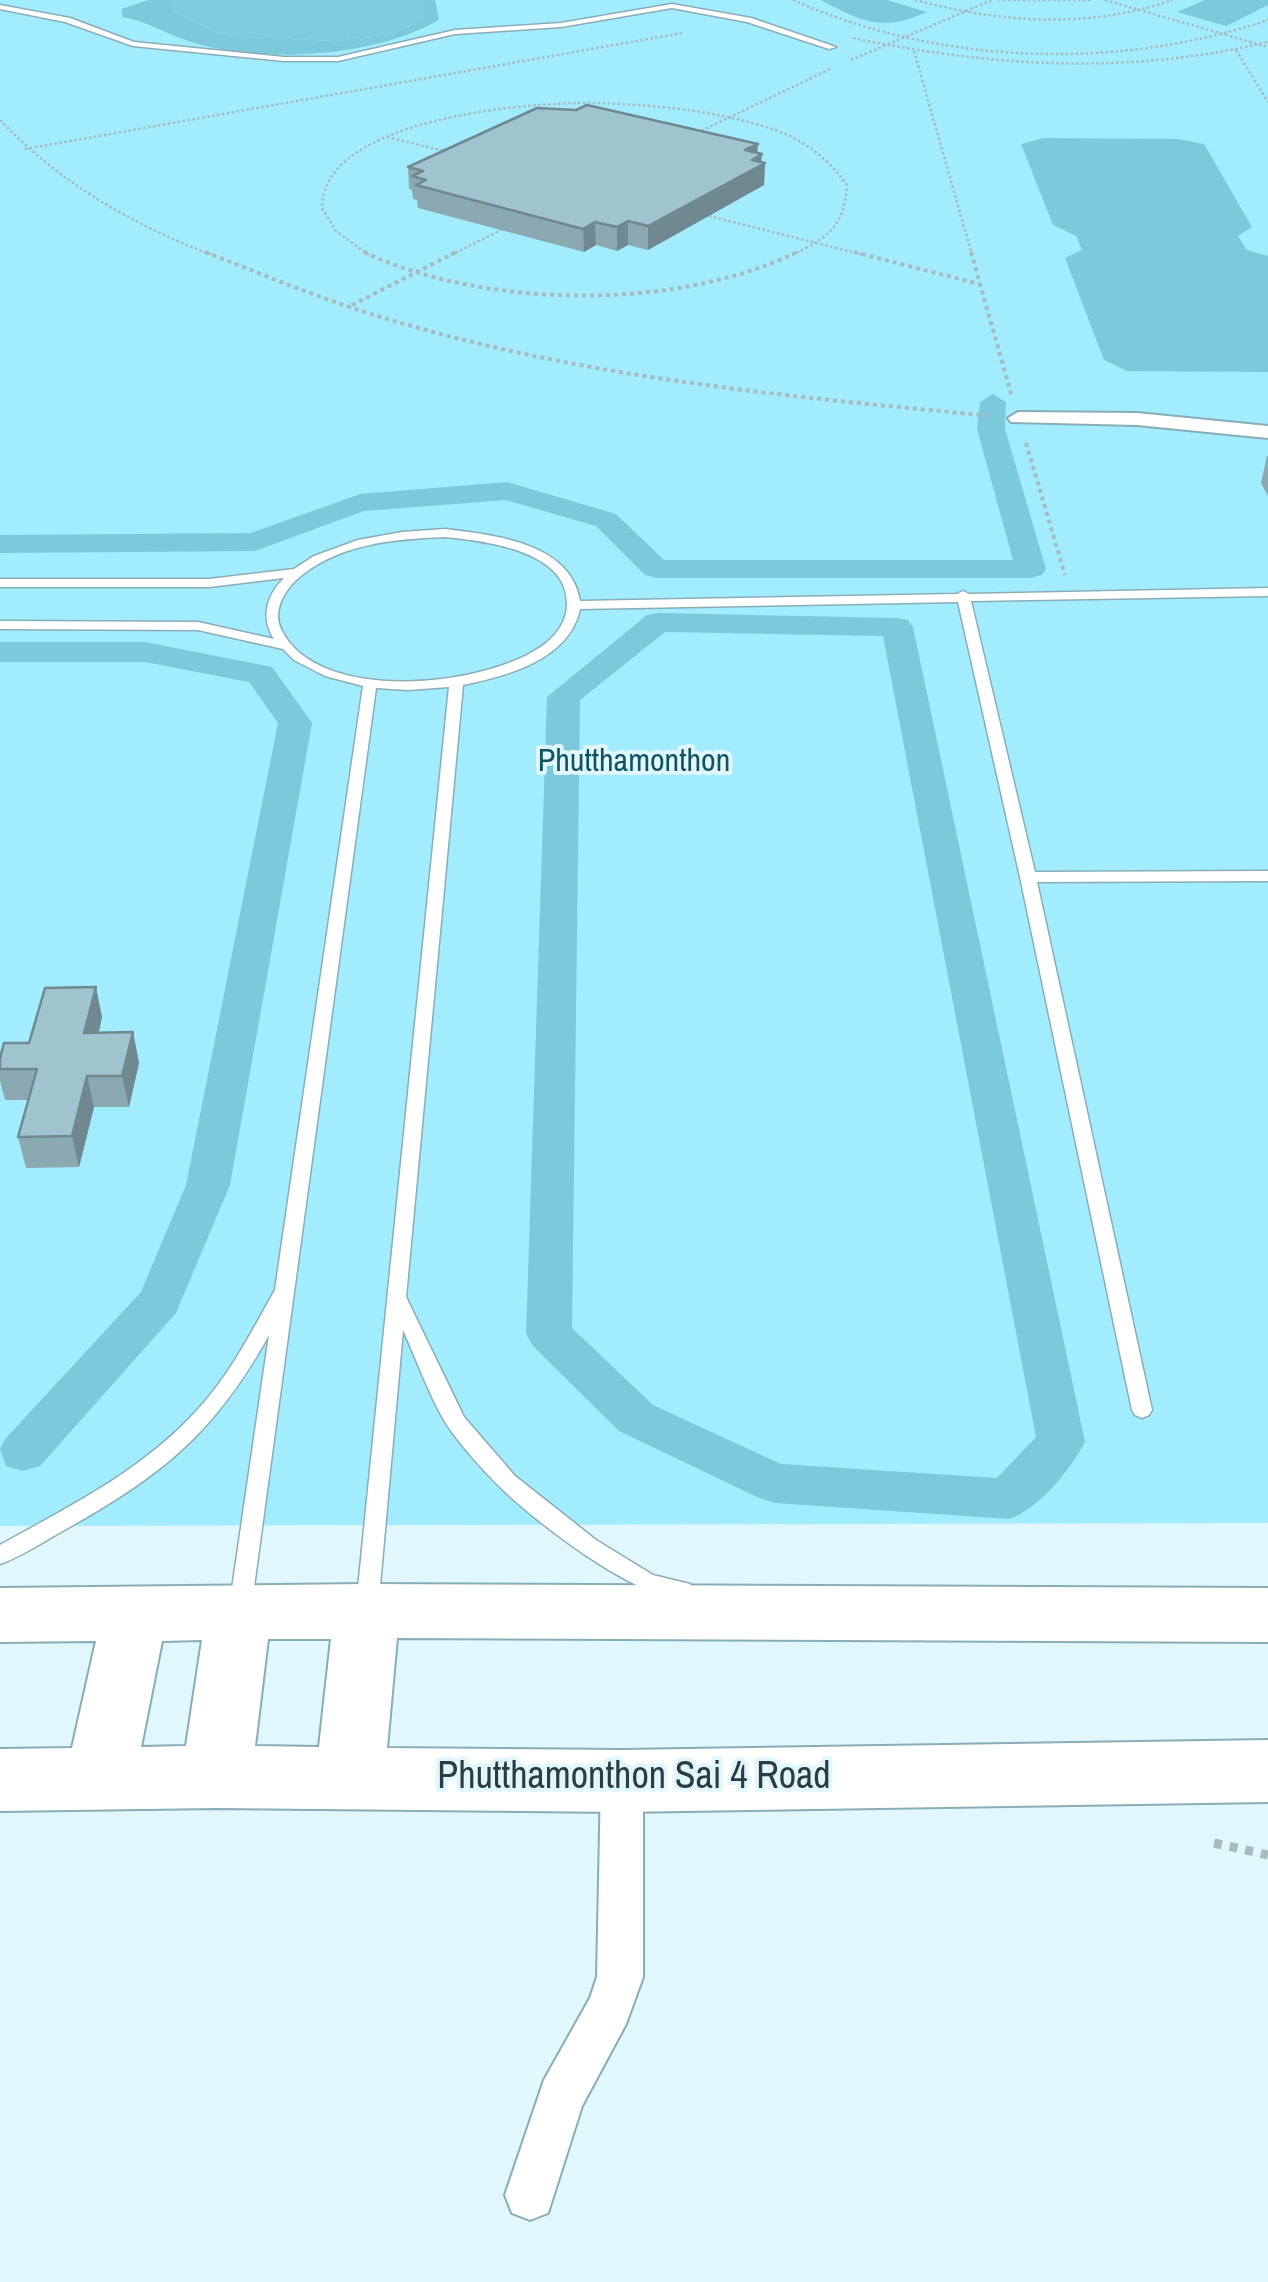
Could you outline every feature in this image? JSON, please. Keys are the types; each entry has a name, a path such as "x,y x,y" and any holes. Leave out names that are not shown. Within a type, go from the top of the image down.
{"main road":[{"path":"350,1777 367,1611"},
{"path":"0,1615 367,1611 1268,1615"},
{"path":"216,1777 239,1614"},
{"path":"100,1779 134,1615"},
{"name":"Phutthamonthon Sai 4 Road","path":"0,1780 350,1777 622,1781 1268,1770"}],"street":[{"path":"1018,418 1137,419 1268,432"},
{"path":"530,2195 561,2096 610,2008 620,1977 622,1781"}],"lane":[{"path":"662,0 672,6 748,20 832,48"},
{"path":"0,6 66,20 133,44 311,59 367,54 455,32 574,24 672,6"},
{"path":"445,534 486,538 522,548 551,564 570,583 576,605 572,622 542,653 518,666 456,683 370,683 333,674 304,661 284,645 273,627 272,608 280,590 296,573 325,555 361,542 445,534"},
{"path":"0,583 210,583 296,573"},
{"path":"576,605 1268,592"},
{"path":"963,595 1028,876 1142,1410"},
{"path":"0,626 198,626 284,645"},
{"path":"239,1614 370,683"},
{"path":"367,1611 456,683"},
{"path":"1028,876 1268,876"},
{"path":"0,1555 85,1508 160,1459 214,1406 288,1285"},
{"path":"398,1297 456,1422 508,1482 588,1546 648,1583 713,1597 857,1615"}],"path":[{"path":"793,0 834,19 904,37 986,48 1076,52 1140,49 1228,35 1268,20"},
{"path":"915,0 965,12 1047,18 1142,10 1174,0"},
{"path":"848,61 995,0 1091,0"},
{"path":"1105,0 1260,44"},
{"path":"24,149 748,20"},
{"path":"840,35 914,51 1013,62 1082,64 1148,61 1268,44"},
{"path":"1236,50 1268,102"},
{"path":"914,51 1072,595"},
{"path":"695,134 831,69"},
{"path":"658,106 726,117 784,134 826,157 847,185 844,214 817,243 771,265 709,282 636,292 538,292 482,287 415,273 366,253 334,230 321,205 326,180 349,157 386,137 444,119 512,107 658,106"},
{"path":"0,120 24,149 132,220 213,257 405,324 636,374 802,397 1018,418"},
{"path":"386,137 449,152"},
{"path":"709,216 980,284"},
{"path":"350,305 501,230"},
{"path":"1214,1843 1268,1854"}],"green space":[{"name":"Phutthamonthon","path":"0,0 1268,0 1268,1523 0,1526"}],"shaded area":[{"path":"148,0 172,0 173,11 223,36 335,41 391,35 424,19 421,0 435,0 439,20 385,42 355,48 324,53 260,54 202,45 122,17 122,9"},
{"path":"172,0 421,0 424,19 391,35 335,41 223,36 173,11"},
{"path":"821,0 887,0 927,12 898,22 873,22"},
{"path":"1205,0 1268,0 1268,5 1226,26 1177,12"},
{"path":"1044,138 1178,139 1204,144 1252,227 1238,236 1247,250 1268,256 1268,372 1127,371 1104,360 1065,258 1082,250 1076,236 1053,225 1021,144"}],"building":[{"path":"587,105 758,144 745,150 762,154 752,160 765,163 648,226 628,221 617,227 595,222 583,229 416,185 426,180 412,176 423,171 408,167 537,108 576,110"},
{"path":"96,987 84,1033 133,1032 122,1076 87,1076 72,1136 18,1137 37,1069 0,1069 4,1043 29,1043 45,988"}],"waterway":[{"path":"0,544 255,542 360,503 507,491 606,520 656,569 1031,569 991,429 993,402"},
{"path":"658,622 897,627 1061,1442 1009,1499 775,1483 636,1418 549,1334 564,697 658,622"},
{"path":"0,652 145,652 260,674 295,723 208,1185 160,1301 23,1452"}]}
